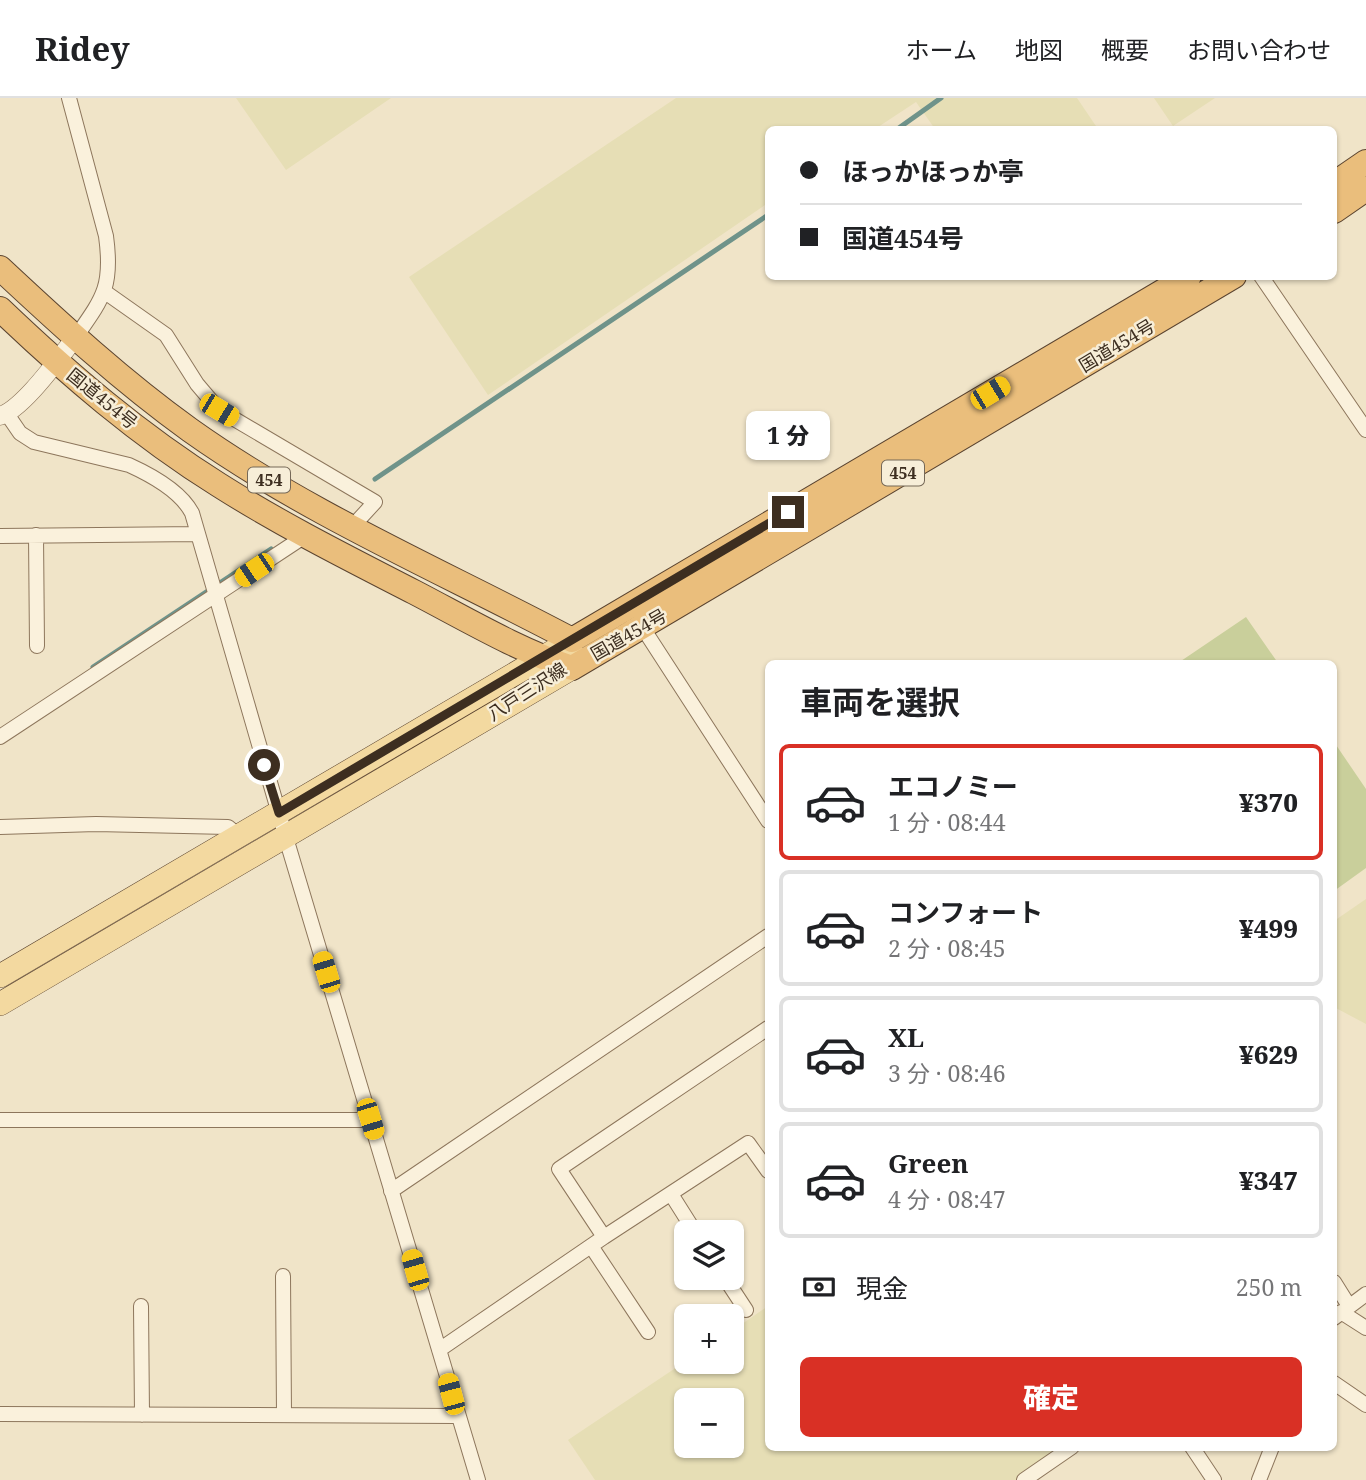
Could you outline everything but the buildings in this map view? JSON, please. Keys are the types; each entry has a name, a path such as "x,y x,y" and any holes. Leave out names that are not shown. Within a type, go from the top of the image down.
{"highway":[{"path":"1337,182 1366,162"},
{"path":"1337,209 1366,189"},
{"name":"国道454号","path":"0,268 75,338 190,430 271,481 352,527 572,640 1182,280"},
{"name":"国道454号","path":"0,309 55,362 118,414 206,477 304,536 482,629 572,668 1227,280"}],"main road":[{"name":"八戸三沢線","path":"0,976 572,640 572,668 0,1004"}],"street":[{"path":"69,98 106,236 109,278 105,292 75,338 30,393 3,415 20,433 34,442 129,465 186,501 478,1480"},
{"path":"1264,280 1366,430"},
{"path":"105,292 166,335 197,384 219,410 375,502 352,527"},
{"path":"0,536 198,534"},
{"path":"36,535 37,646"},
{"path":"0,737 304,536"},
{"path":"629,606 765,816"},
{"path":"0,827 96,824 228,827 239,836"},
{"path":"391,1191 765,938"},
{"path":"604,1237 559,1169 765,1030"},
{"path":"0,1120 370,1119"},
{"path":"439,1350 748,1143 765,1163"},
{"path":"671,1194 687,1220"},
{"path":"591,1246 648,1332"},
{"path":"283,1276 284,1415"},
{"path":"733,1290 746,1310"},
{"path":"1341,1312 1366,1294"},
{"path":"1337,1295 1341,1312 1366,1328"},
{"path":"141,1306 142,1415"},
{"path":"1337,1385 1366,1405"},
{"path":"0,1414 457,1416"},
{"path":"1024,1480 1066,1451"},
{"path":"1195,1451 1214,1480"},
{"path":"1259,1480 1270,1451"}],"shaded area":[{"path":"236,98 391,98 286,170"},
{"path":"676,98 1077,98 1096,126 933,126 916,102 880,126 765,126 765,205 488,395 409,277"},
{"path":"1154,98 1215,98 1173,126"},
{"path":"1366,899 1366,1024 1337,1009 1337,919"},
{"path":"765,1308 765,1451 1061,1451 1022,1480 595,1480 568,1440 674,1369 674,1374 744,1374 744,1323"}],"green space":[{"path":"1246,617 1276,660 1182,660"},
{"path":"1337,746 1366,789 1366,868 1337,889"}],"waterway":[{"path":"902,126 941,98"},
{"path":"375,479 765,217"},
{"path":"93,667 271,549"}],"route":[{"path":"264,765 279,813 788,512"}]}
